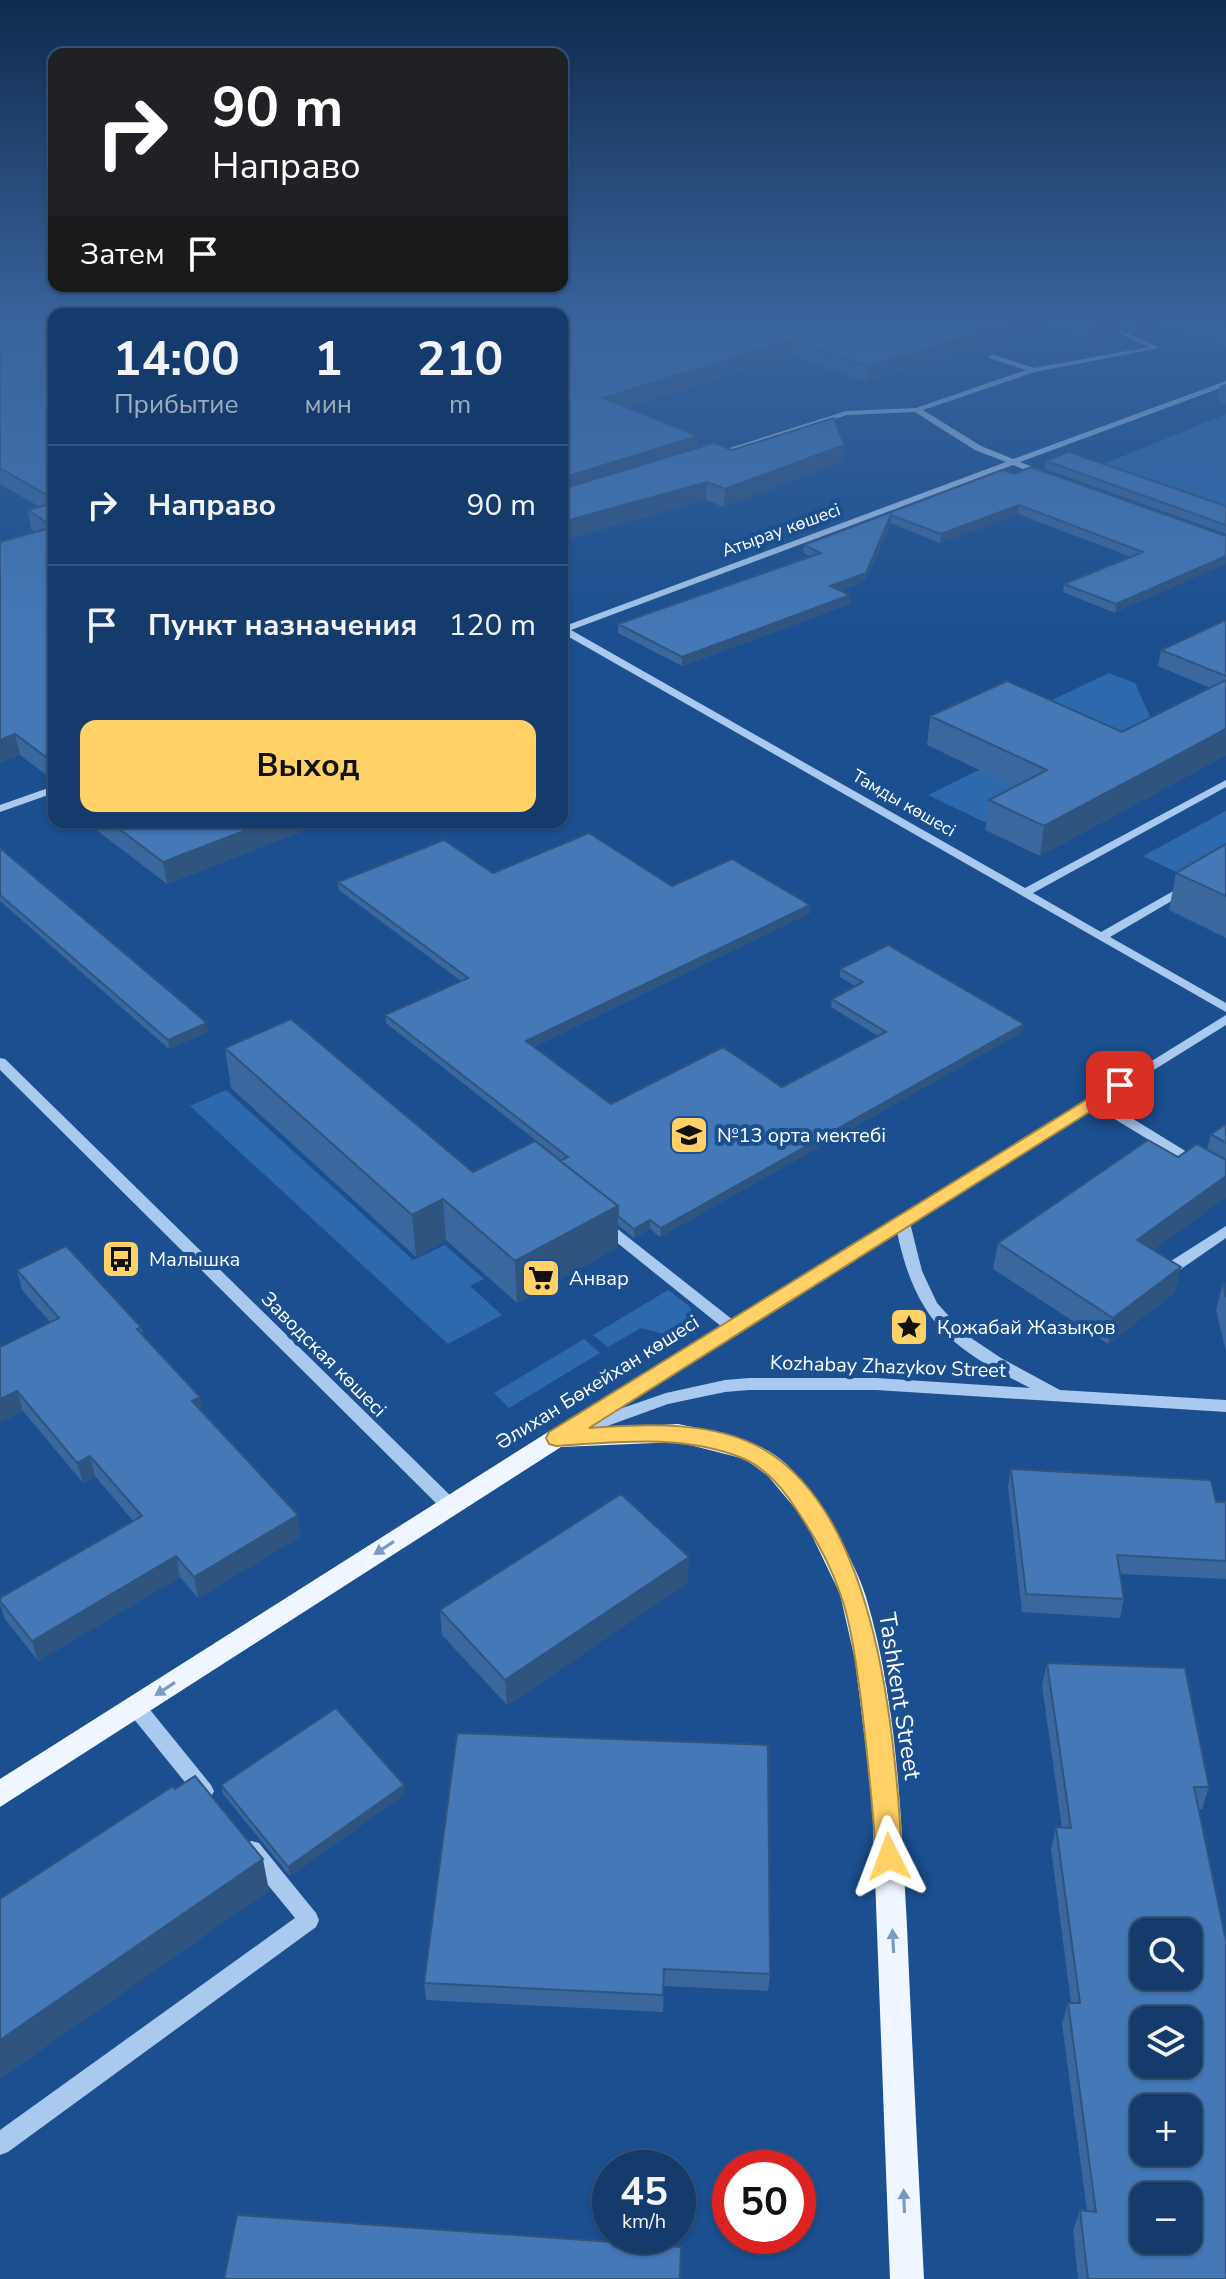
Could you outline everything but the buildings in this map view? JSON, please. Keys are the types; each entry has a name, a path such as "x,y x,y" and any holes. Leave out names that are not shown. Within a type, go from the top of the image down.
{"main road":[{"name":"Tashkent Street","path":"556,1438 678,1433 726,1443 753,1453 777,1470 813,1513 853,1594 868,1660 886,1797 907,2279"},
{"name":"Әлихан Бөкейхан көшесі","path":"0,1794 556,1438"}],"street":[{"path":"696,460 813,423"},
{"path":"938,423 978,448 1055,479"},
{"name":"Атырау көшесі","path":"568,628 1118,423"},
{"name":"Тамды көшесі","path":"568,633 1226,1008"},
{"path":"1025,893 1226,783"},
{"path":"0,809 48,791"},
{"path":"1101,937 1198,882"},
{"name":"Әлихан Бөкейхан көшесі","path":"556,1438 1226,1019"},
{"name":"Заводская көшесі","path":"0,1062 450,1506"},
{"path":"1094,1101 1226,1182"},
{"path":"592,1215 732,1327"},
{"path":"902,1221 920,1288 939,1317 968,1345 996,1364 1060,1395"},
{"path":"1176,1265 1226,1231"},
{"name":"Kozhabay Zhazykov Street","path":"556,1438 666,1399 725,1386 876,1384 1226,1406"},
{"path":"136,1707 213,1802"},
{"path":"0,2144 309,1920 242,1837"}],"shaded area":[{"path":"1203,423 1226,423 1226,515 1092,469"},
{"path":"1109,673 1135,683 1157,732 984,822 928,795 1070,725 1035,708"},
{"path":"1226,811 1226,848 1180,874 1143,856"},
{"path":"226,1090 413,1260 445,1245 484,1279 470,1286 502,1315 448,1344 190,1106"},
{"path":"668,1290 689,1306 695,1317 663,1334 641,1328 608,1347 593,1335"},
{"path":"584,1339 600,1353 509,1408 494,1393"}],"place":[{"name":"№13 орта мектебі","path":"689,1135"},
{"name":"Малышка","path":"121,1259"},
{"name":"Анвар","path":"541,1278"},
{"name":"Қожабай Жазықов","path":"909,1327"}],"route":[{"path":"889,1857 886,1797 868,1660 853,1594 827,1538 796,1491 777,1470 753,1453 699,1436 649,1432 556,1438 1120,1085"}]}
